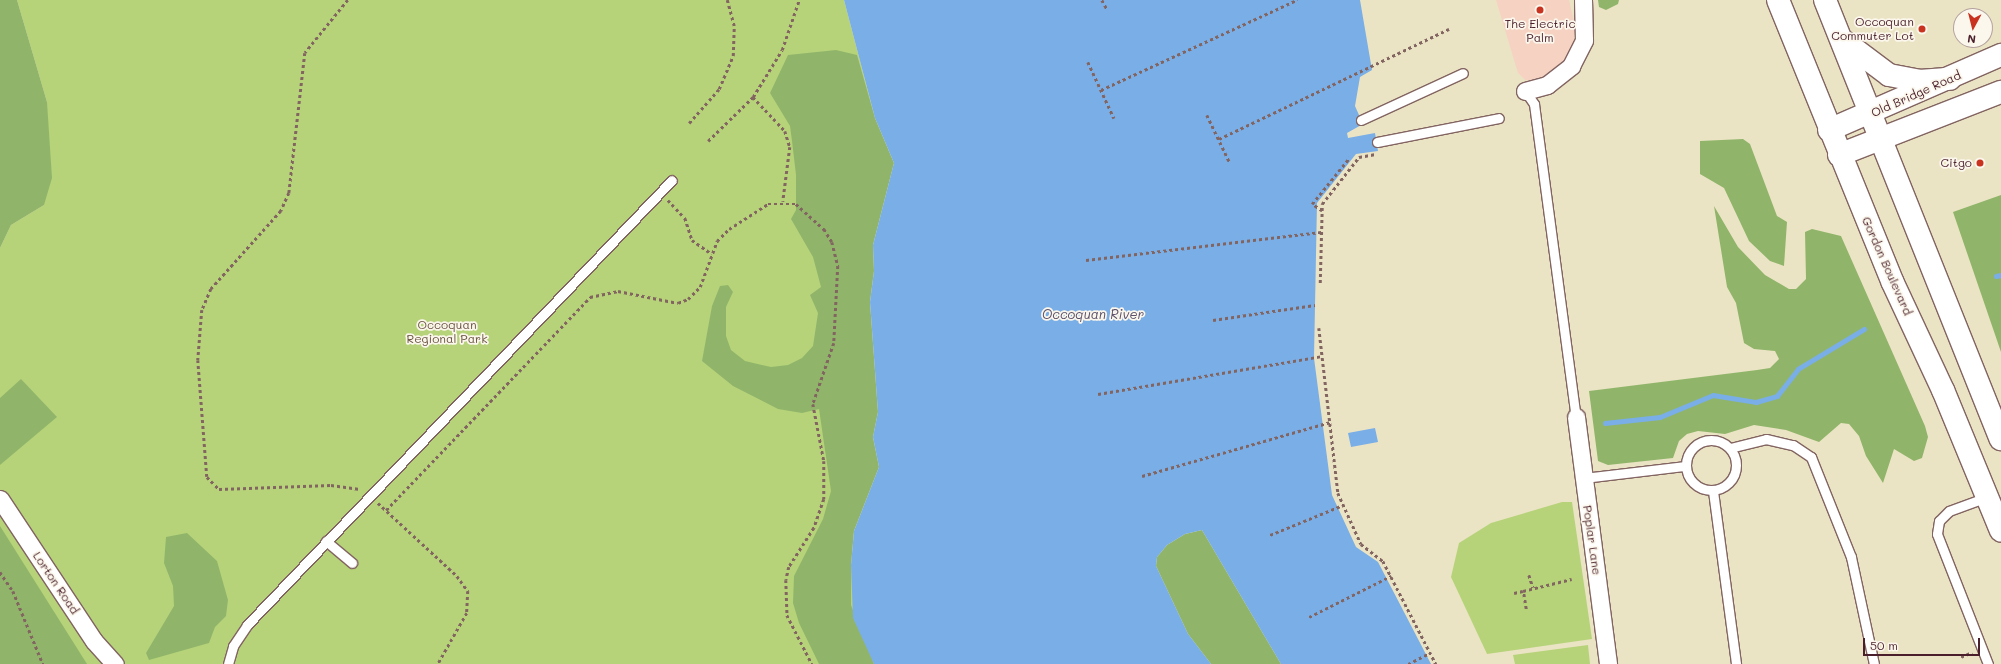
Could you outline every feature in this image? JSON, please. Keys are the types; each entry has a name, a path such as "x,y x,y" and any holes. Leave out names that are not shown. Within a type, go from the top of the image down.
{"main road":[{"name":"Gordon Boulevard","path":"1778,0 1839,155 1994,495 2001,531"},
{"path":"1825,0 1872,114 2001,439"},
{"path":"1841,39 1889,75 1919,81 1950,79"},
{"name":"Old Bridge Road","path":"1829,130 1872,114 2001,55"},
{"path":"1839,155 2001,92"}],"street":[{"path":"1525,91 1547,85 1571,66 1584,40 1583,0"},
{"name":"Poplar Lane","path":"1576,417 1608,664"},
{"name":"Lorton Road","path":"0,499 94,641 115,664"}],"lane":[{"path":"1361,120 1463,73"},
{"path":"1525,91 1534,104 1576,417"},
{"path":"1377,142 1499,118"},
{"path":"228,664 233,646 247,625 672,180"},
{"path":"1730,448 1766,439 1793,445 1810,457 1851,557 1874,664"},
{"path":"1716,440 1730,448 1736,462 1733,478 1713,491 1697,487 1685,466 1689,452 1701,442 1716,440"},
{"path":"1584,478 1685,466"},
{"path":"1713,491 1736,664"},
{"path":"1988,664 1937,534 1939,521 1949,511 1994,495"},
{"path":"326,541 352,564"}],"path":[{"path":"348,0 305,53 289,193 281,210 211,289 202,310 199,367 207,477 219,489 354,486 370,495 460,579 468,591 467,613 438,664"},
{"path":"689,123 719,88 733,56 734,26 727,0"},
{"path":"708,141 752,97 782,50 799,0"},
{"path":"1102,0 1107,9"},
{"path":"1101,90 1297,0"},
{"path":"1219,139 1449,29"},
{"path":"1088,62 1114,118"},
{"path":"752,97 785,131 790,147 783,202"},
{"path":"1207,115 1230,163"},
{"path":"1320,283 1322,204 1359,157 1383,153"},
{"path":"1322,211 1312,204 1350,157"},
{"path":"660,192 685,218 692,240 712,254"},
{"path":"386,510 590,297 618,291 683,301 700,287 717,241 744,218 768,204 783,202 796,204 824,229 832,242 838,266 834,343 813,404 824,461 824,499 814,528 789,567 786,585 787,615 812,664"},
{"path":"1086,260 1321,232"},
{"path":"1213,320 1315,305"},
{"path":"1319,328 1338,493 1361,544 1383,561 1436,664"},
{"path":"1098,394 1322,356"},
{"path":"1142,476 1330,422"},
{"path":"1270,535 1344,505"},
{"path":"0,572 13,591 43,664"},
{"path":"1529,575 1533,587"},
{"path":"1309,617 1391,576"},
{"path":"1514,593 1533,587 1572,579"},
{"path":"1523,591 1526,609"},
{"path":"1408,664 1430,652"}],"shaded area":[{"path":"1496,0 1569,0 1575,26 1573,50 1562,68 1537,80 1525,80 1518,73"}],"green space":[{"path":"0,0 17,0 47,102 52,178 44,205 11,225 0,248"},
{"name":"Occoquan Regional Park","path":"17,0 844,0 875,118 851,565 874,664 0,664 0,248 11,225 44,205 47,102"},
{"path":"1598,0 1619,0 1618,4 1606,10 1599,7"},
{"path":"836,50 857,55 875,118 894,163 873,245 874,271 870,302 878,412 873,437 879,467 854,531 851,565 851,605 874,664 819,664 799,623 793,603 794,576 823,519 831,491 819,409 802,413 778,409 733,386 702,361 712,306 720,286 728,285 733,292 726,307 726,336 731,350 745,361 771,367 788,365 802,358 813,346 818,313 810,295 821,287 813,257 791,219 796,210 796,175 790,126 770,93 788,55"},
{"path":"1743,139 1750,144 1777,216 1787,222 1784,266 1770,261 1749,241 1724,188 1700,174 1700,141"},
{"path":"2001,195 2001,352 1953,212"},
{"path":"1714,206 1738,247 1765,275 1789,289 1796,289 1806,279 1805,232 1812,229 1841,236 1925,426 1928,437 1922,458 1914,461 1894,449 1883,483 1866,456 1859,436 1849,424 1841,423 1819,442 1786,430 1754,425 1725,434 1698,431 1687,434 1679,441 1673,458 1608,465 1598,461 1589,391 1770,368 1779,359 1775,351 1754,349 1744,343 1736,303 1727,287"},
{"path":"21,379 57,417 0,465 0,398"},
{"path":"1562,502 1572,502 1592,639 1487,654 1451,577 1459,543 1491,523"},
{"path":"0,526 87,664 0,664"},
{"path":"1202,530 1281,664 1211,664 1188,634 1156,566 1157,557 1167,545 1185,534"},
{"path":"187,533 217,561 228,600 226,616 215,627 209,643 149,660 146,653 174,606 173,586 164,563 166,537"},
{"path":"1588,645 1590,664 1515,664 1513,655"}],"water":[{"name":"Occoquan River","path":"844,0 1360,0 1372,70 1360,77 1355,106 1363,124 1347,133 1348,138 1375,133 1378,151 1356,154 1317,203 1314,358 1332,495 1356,547 1378,562 1431,664 1281,664 1202,530 1185,534 1167,545 1157,557 1156,566 1188,634 1211,664 874,664 853,618 851,565 854,531 879,467 873,437 878,412 870,302 874,271 873,245 894,163 875,118"},
{"path":"1375,428 1378,442 1351,447 1348,433"}],"waterway":[{"path":"1996,276 2001,275"},
{"path":"1605,423 1660,417 1713,395 1756,402 1777,396 1798,369 1864,329"}],"place":[{"name":"The Electric Palm","path":"1540,10"},
{"name":"Occoquan Commuter Lot","path":"1922,29"},
{"name":"Citgo","path":"1980,163"}]}
